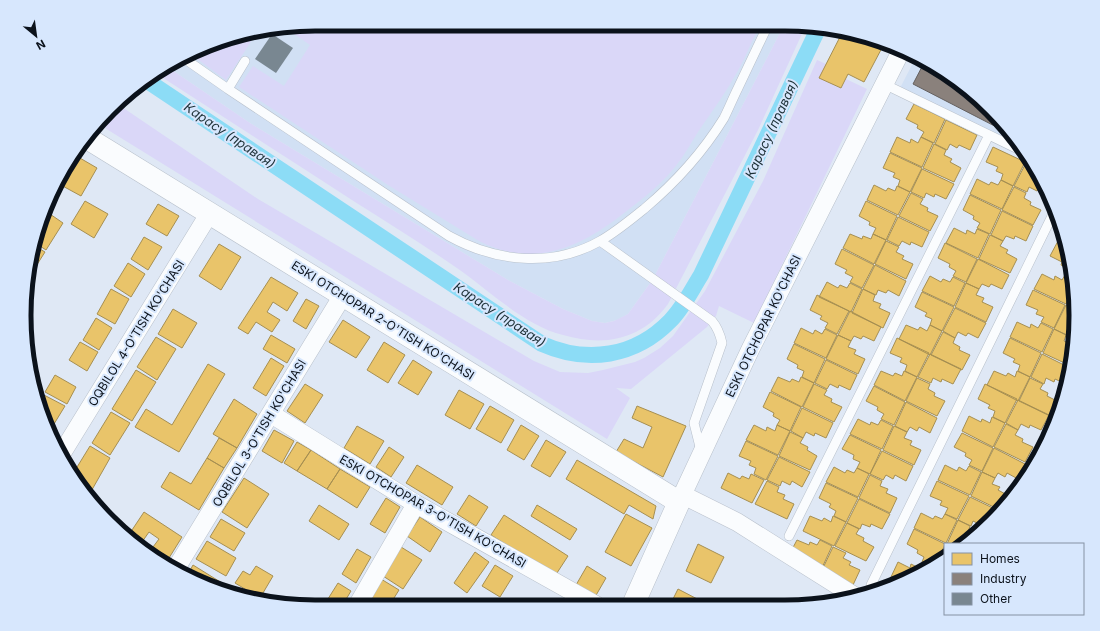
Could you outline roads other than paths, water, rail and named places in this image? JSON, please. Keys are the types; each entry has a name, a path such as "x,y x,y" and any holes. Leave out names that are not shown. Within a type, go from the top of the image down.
{"street":[{"name":"ESKI OTCHOPAR KO'CHASI","path":"635,600 750,350 898,55"},
{"name":"ESKI OTCHOPAR 2-O'TISH KO'CHASI","path":"91,141 209,214 681,498 737,522 849,593"},
{"name":"OQBILOL 4-O'TISH KO'CHASI","path":"64,449 209,214"},
{"name":"OQBILOL 3-O'TISH KO'CHASI","path":"178,565 343,295"},
{"name":"ESKI OTCHOPAR 3-O'TISH KO'CHASI","path":"271,414 416,504 587,600"},
{"path":"360,600 416,504"}],"lane":[{"path":"188,61 449,236 475,248 512,258 541,259 578,251 600,241 628,222 675,181 694,160 724,117 765,31"},
{"path":"228,89 245,61"},
{"path":"884,84 1014,147"},
{"path":"789,536 989,135"},
{"path":"871,585 1051,217"},
{"path":"600,241 712,321 717,327 722,343 694,423 702,454"}],"waterway":[{"name":"Карасу (правая)","path":"151,83 542,344 576,354 610,354 642,343 670,321 683,305 701,275 816,33"}]}
